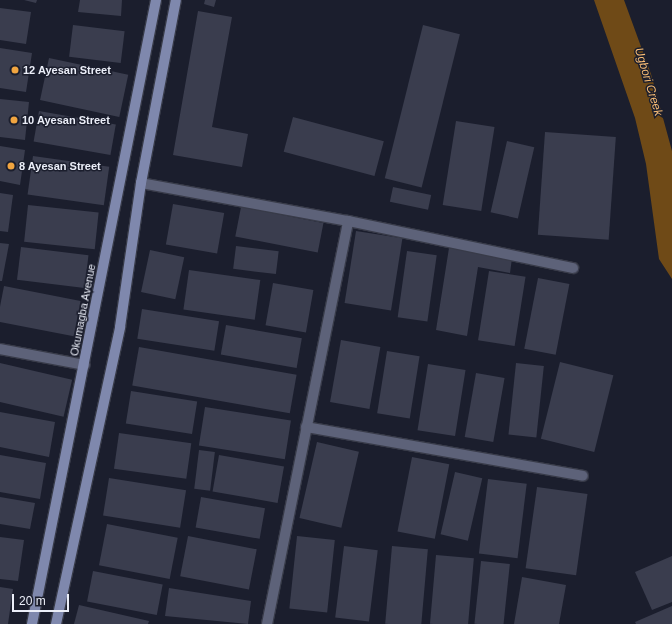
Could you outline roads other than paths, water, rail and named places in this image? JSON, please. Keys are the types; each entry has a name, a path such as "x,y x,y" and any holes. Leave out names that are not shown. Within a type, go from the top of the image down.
{"main road":[{"name":"Okumagba Avenue","path":"32,624 85,365 156,0"},
{"path":"56,624 120,327 140,183 176,0"}],"street":[{"path":"140,183 348,221 573,268"},
{"path":"267,624 348,221"},
{"path":"0,349 85,365"},
{"path":"306,427 583,476"}],"water":[{"name":"Ugbori Creek","path":"594,0 624,0 651,74 672,151 672,279 659,259 646,164 635,118"}],"place":[{"name":"12 Ayesan Street","path":"15,70"},
{"name":"10 Ayesan Street","path":"14,120"},
{"name":"8 Ayesan Street","path":"11,166"}]}
